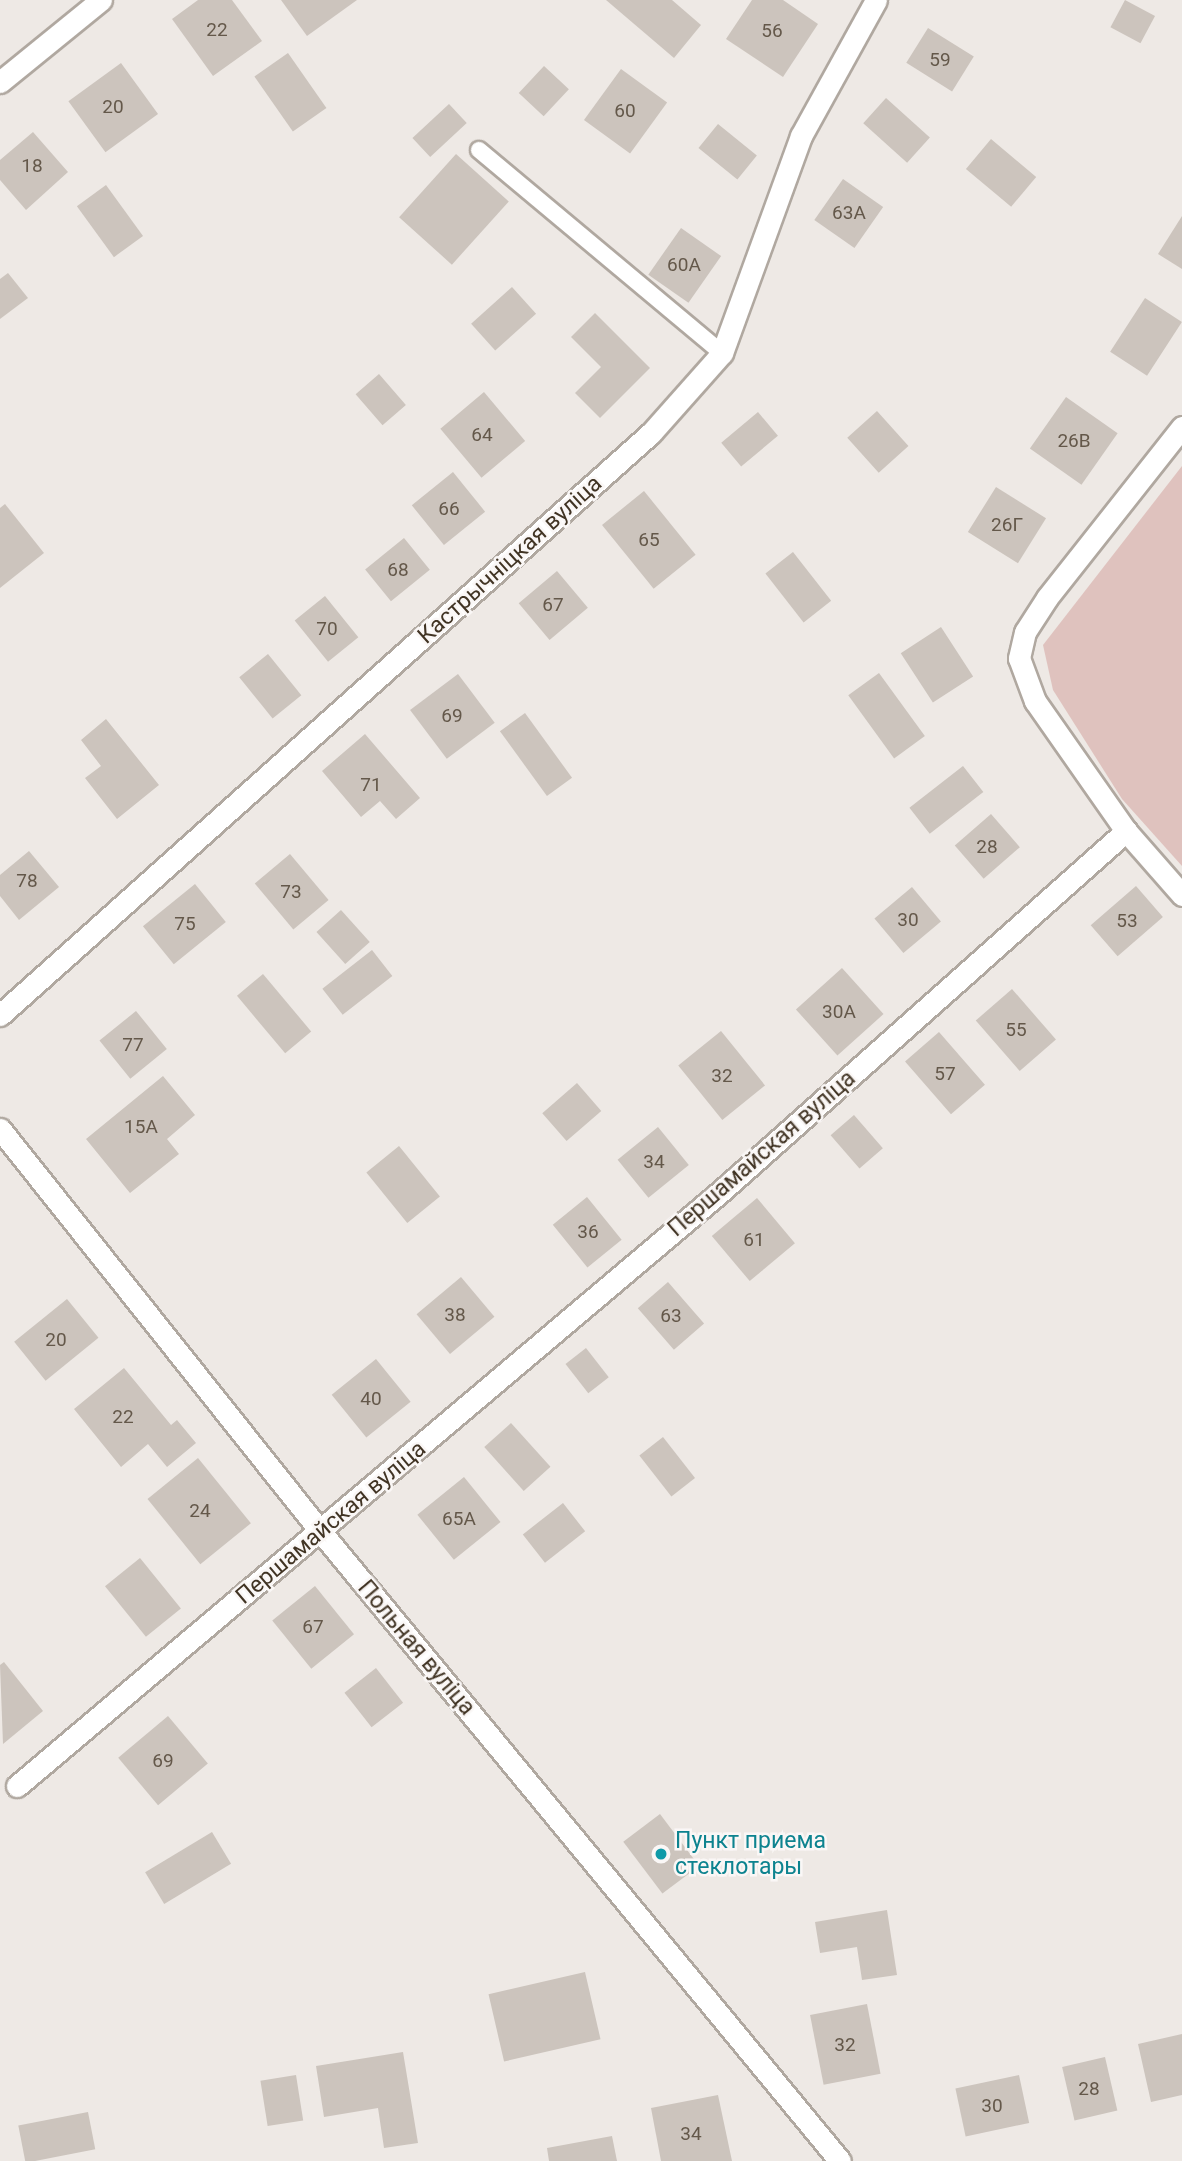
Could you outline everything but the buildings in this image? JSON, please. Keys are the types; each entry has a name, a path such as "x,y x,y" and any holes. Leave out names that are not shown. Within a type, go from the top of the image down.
{"street":[{"path":"0,82 101,0"},
{"name":"Кастрычніцкая вуліца","path":"0,1014 651,433 722,354 801,136 876,0"},
{"path":"1182,427 1047,598 1025,632 1019,659 1035,701 1126,831 1182,895"},
{"name":"Першамайская вуліца","path":"17,1786 321,1532 719,1193 1126,831"},
{"name":"Польная вуліца","path":"0,1129 321,1532 840,2161"}],"lane":[{"path":"479,150 722,354"}],"shaded area":[{"path":"1182,466 1182,866 1122,799 1053,690 1043,645"}],"place":[{"name":"Пункт приема стеклотары","path":"661,1854"}]}
